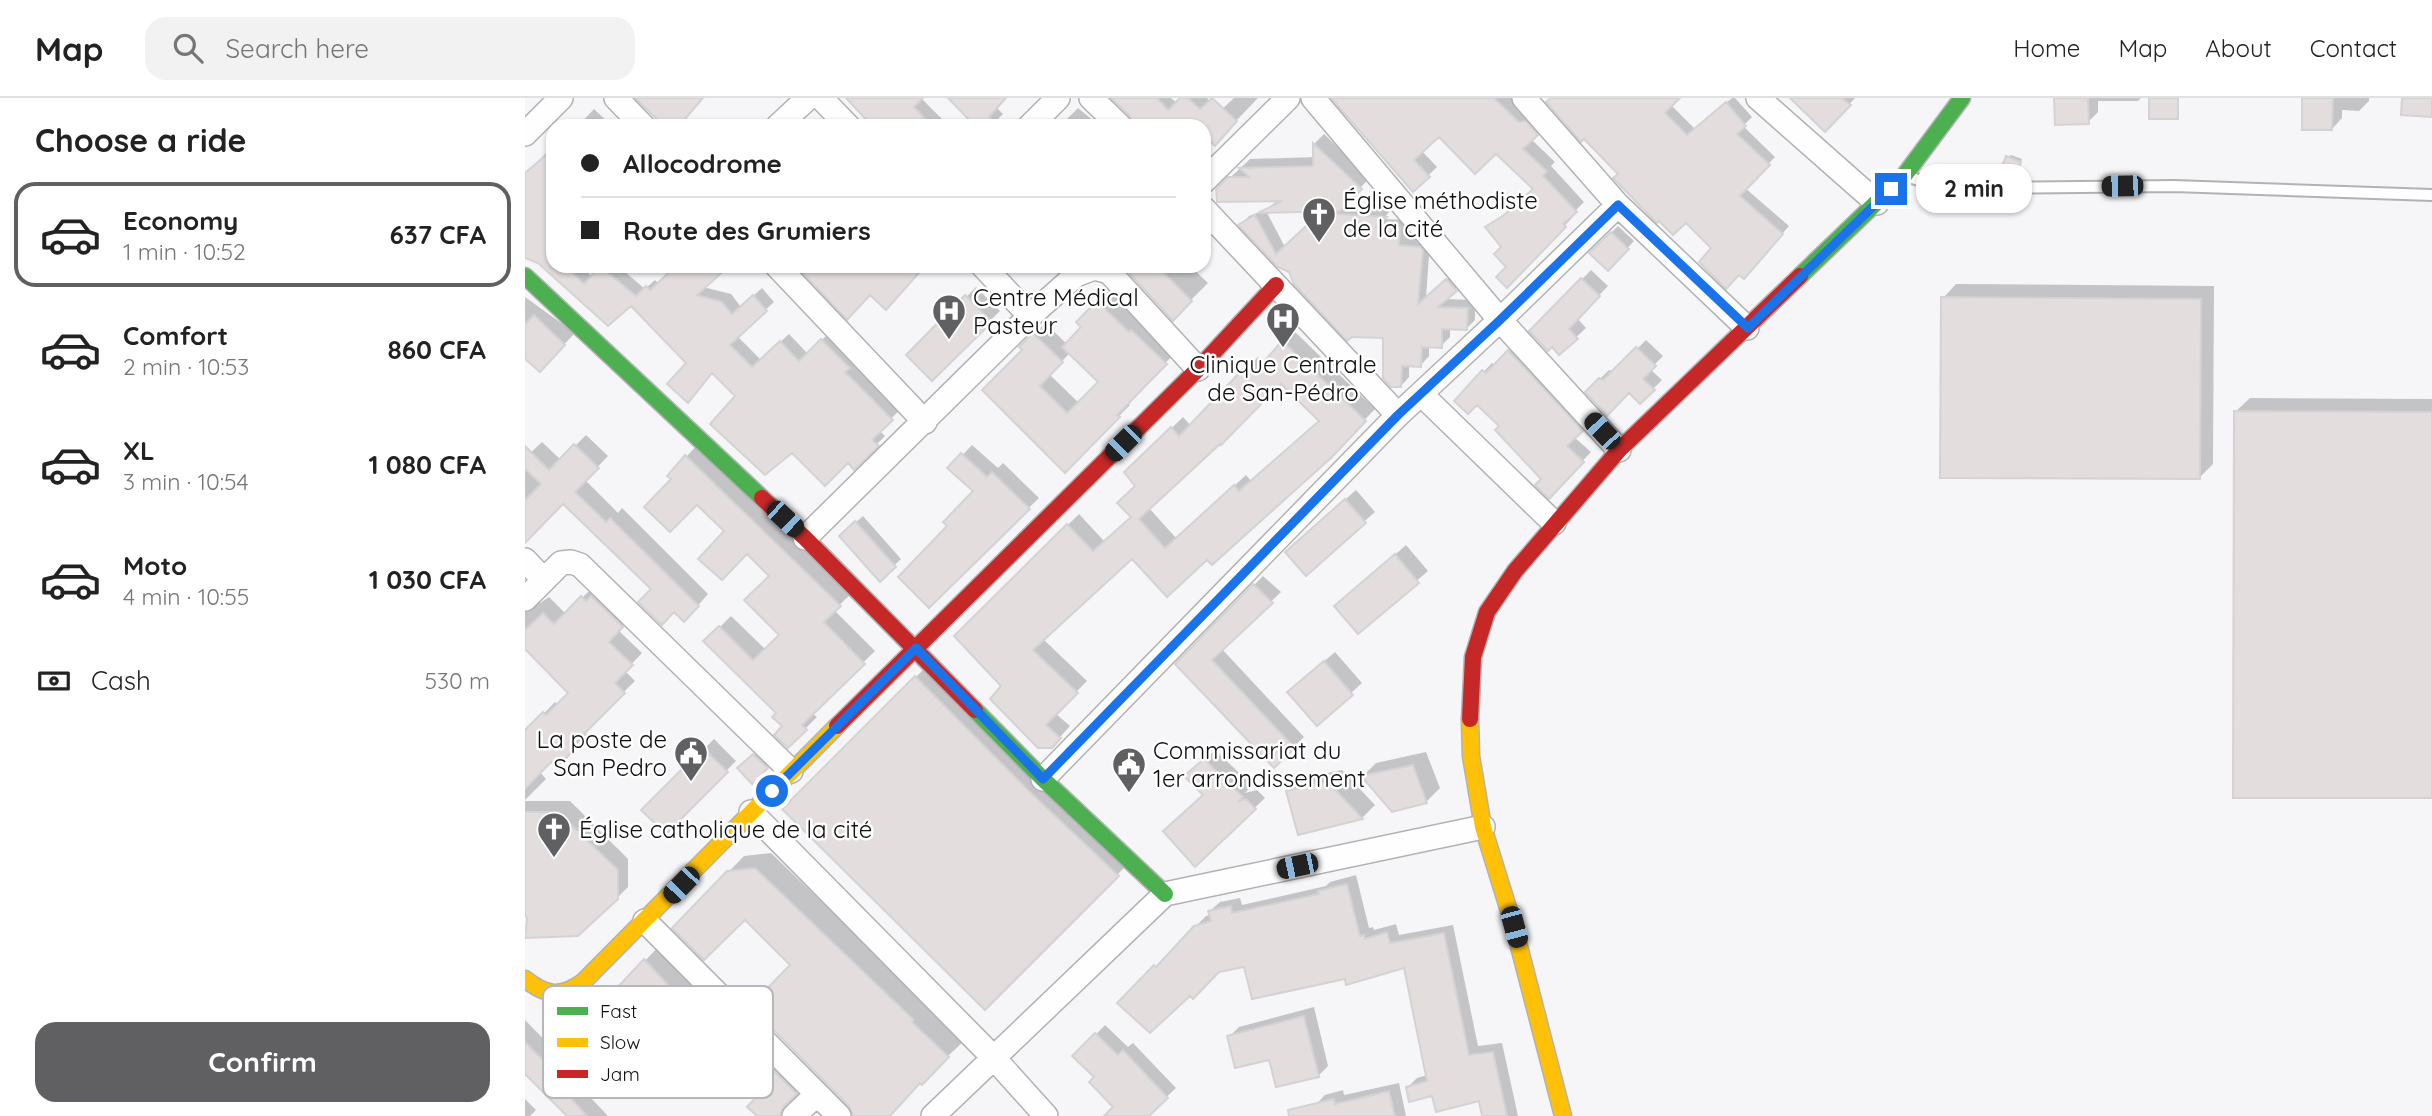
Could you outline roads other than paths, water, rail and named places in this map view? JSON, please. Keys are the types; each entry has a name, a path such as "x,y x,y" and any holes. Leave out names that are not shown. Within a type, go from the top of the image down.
{"street":[{"path":"525,134 561,98"},
{"path":"616,98 636,119"},
{"path":"786,119 808,98"},
{"path":"821,98 841,119"},
{"path":"1037,119 1058,98"},
{"path":"1091,98 1112,119"},
{"path":"1211,174 1288,98"},
{"path":"1313,98 1500,320 1619,450"},
{"path":"1524,98 1618,205 1748,328"},
{"path":"1758,98 1877,203"},
{"path":"1563,1116 1514,927 1483,827 1471,757 1473,657 1487,612 1515,571 1554,523 1619,450 1904,176 1962,98"},
{"path":"1043,779 1398,415 1618,205"},
{"path":"1211,216 1398,415"},
{"path":"784,273 925,422"},
{"path":"990,273 1030,316"},
{"path":"805,538 1030,316 1081,273"},
{"path":"1110,273 1198,369"},
{"path":"525,276 805,538 1043,779 1165,894"},
{"path":"578,986 1198,369 1276,285"},
{"path":"1421,394 1554,523"},
{"path":"525,560 544,580"},
{"path":"525,599 561,563 580,565 792,771"},
{"path":"751,812 993,1057 1047,1116"},
{"path":"933,1116 1165,894 1483,827"},
{"path":"645,921 710,986"},
{"path":"525,979 543,991"},
{"path":"773,1050 839,1116"},
{"path":"794,1116 817,1094"}],"lane":[{"path":"1904,176 1931,184 1991,188 2174,186 2432,195"}],"place":[{"name":"Église méthodiste de la cité","path":"1319,244"},
{"name":"Centre Médical Pasteur","path":"949,341"},
{"name":"Clinique Centrale de San-Pédro","path":"1283,349"},
{"name":"La poste de San Pedro","path":"691,783"},
{"name":"Commissariat du 1er arrondissement","path":"1129,794"},
{"name":"Église catholique de la cité","path":"554,859"}]}
